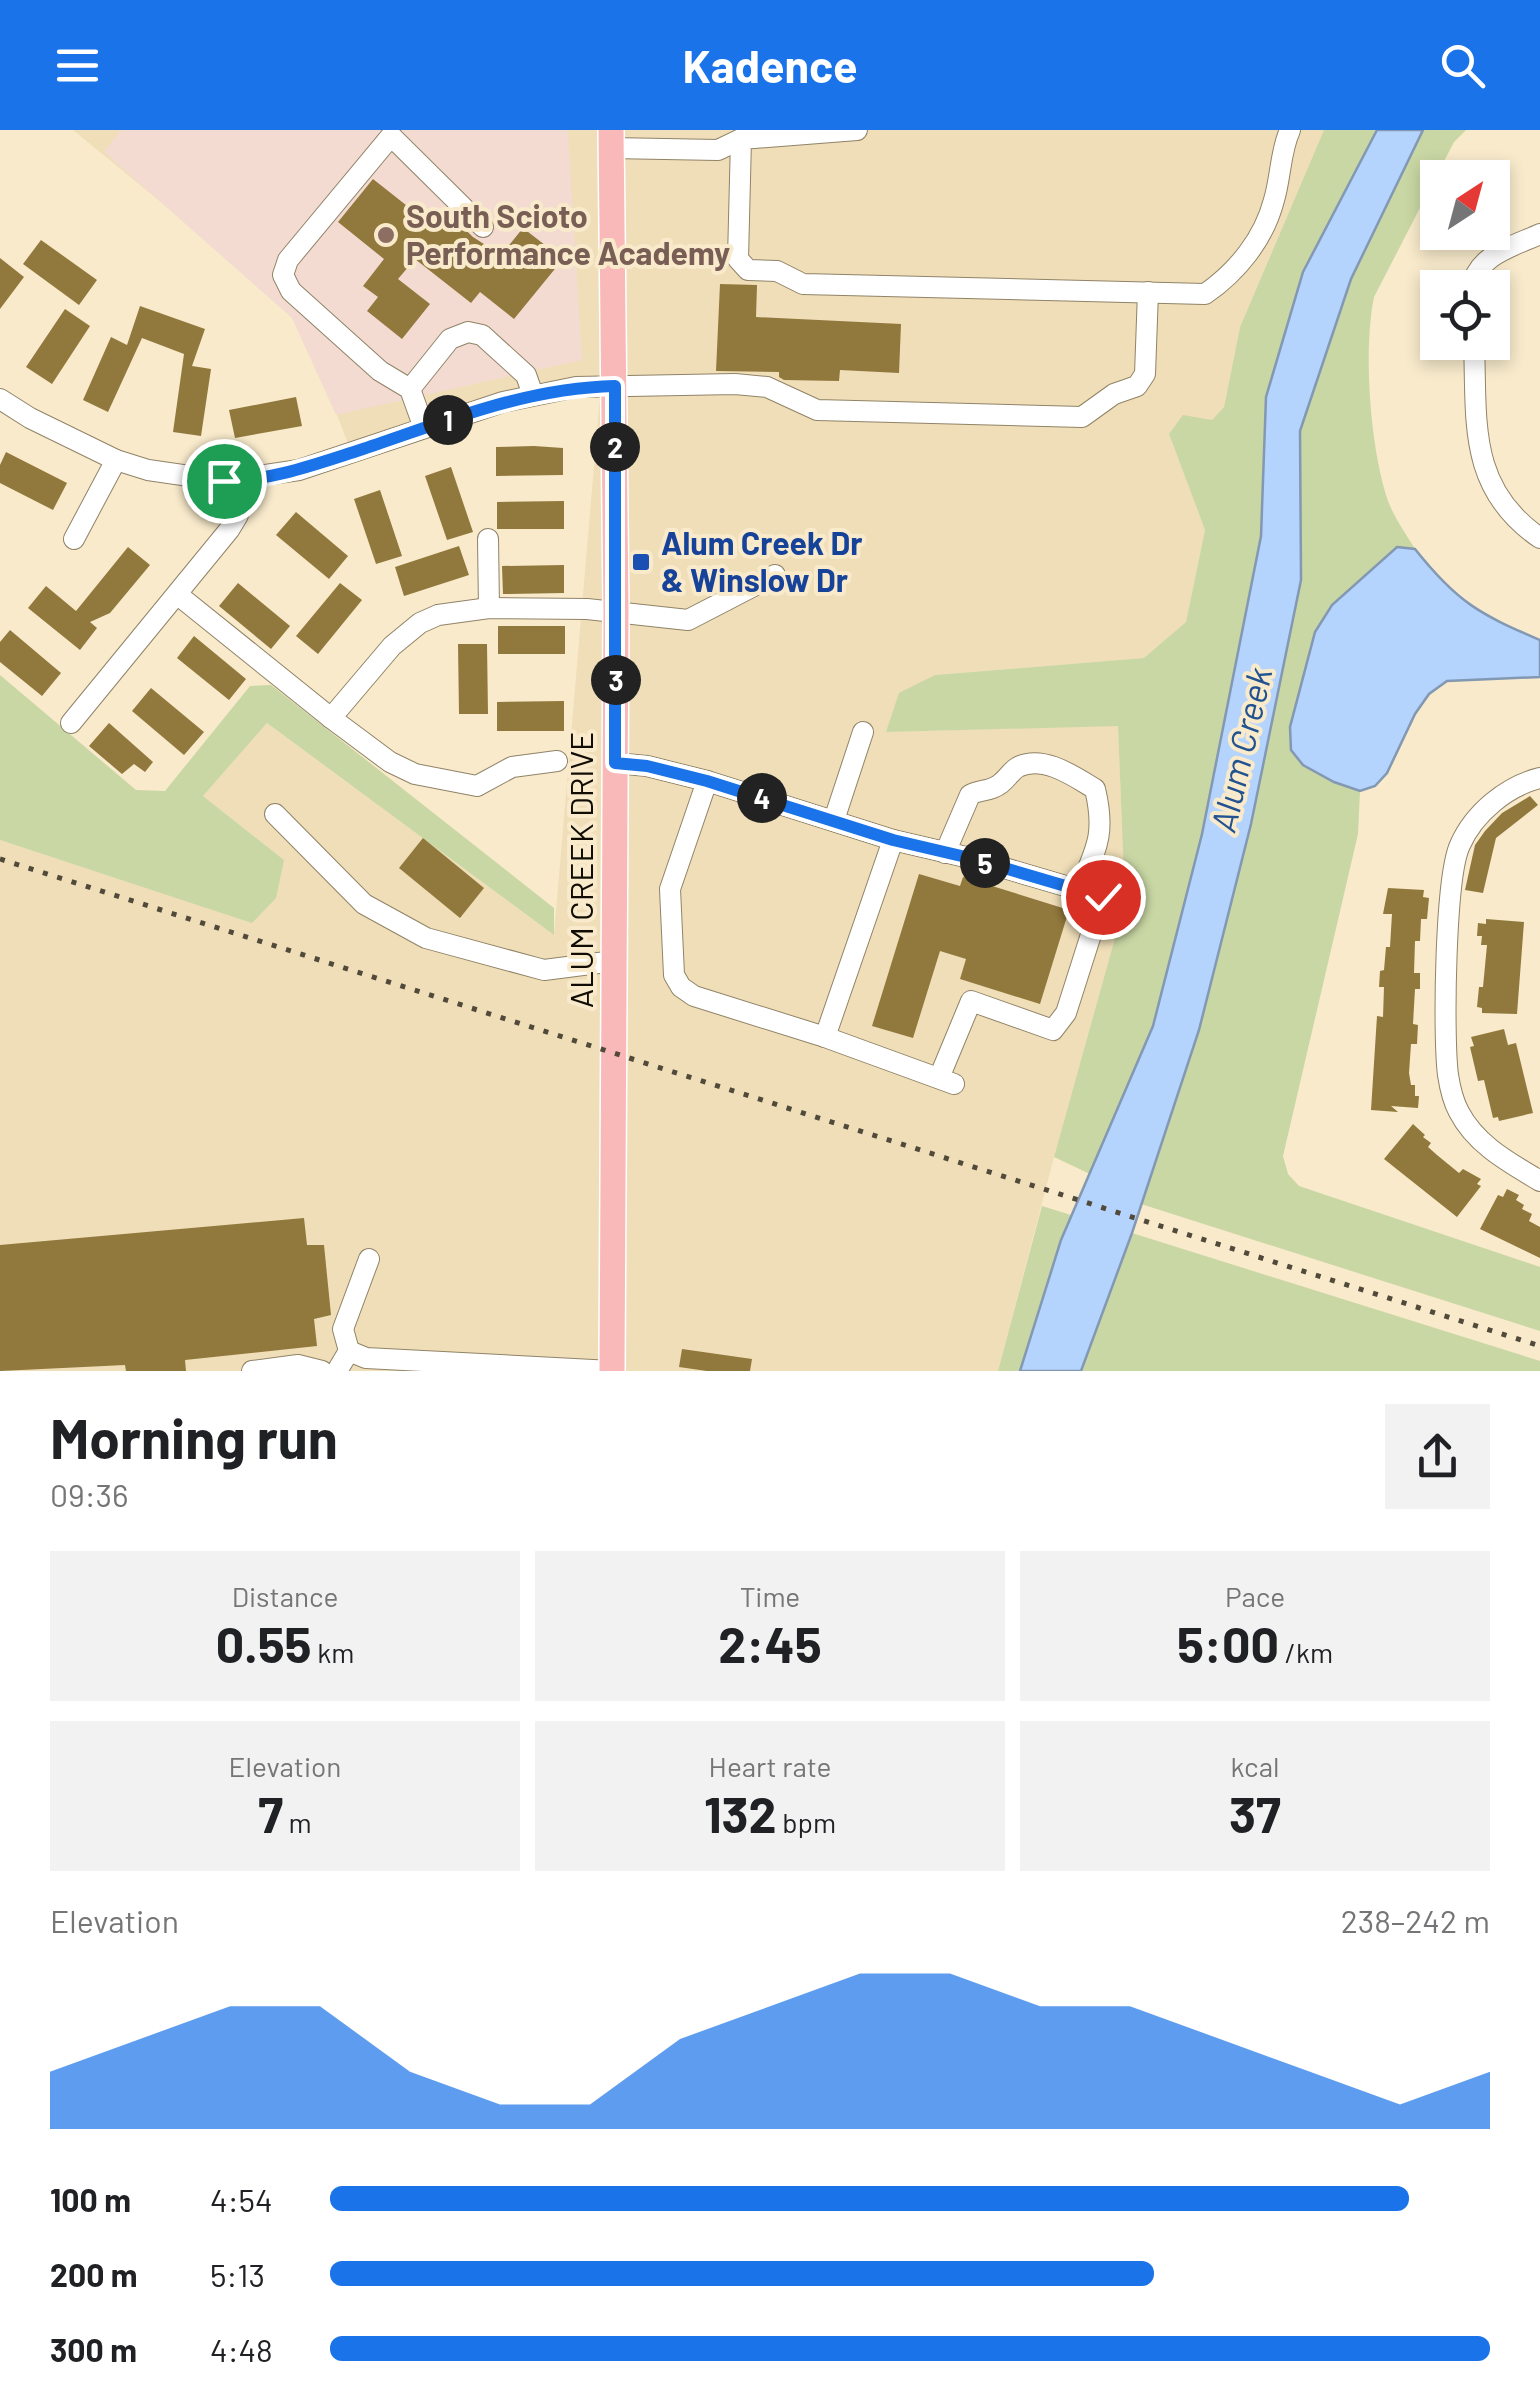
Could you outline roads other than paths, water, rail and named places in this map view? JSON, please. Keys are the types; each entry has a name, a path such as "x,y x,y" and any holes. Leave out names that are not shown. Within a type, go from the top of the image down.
{"main road":[{"name":"ALUM CREEK DRIVE","path":"611,139 616,610 612,1371"}],"street":[{"path":"611,139 718,150 732,135 857,130"},
{"path":"732,135 738,259 748,270 777,271 802,284 1205,294 1239,266 1251,249 1274,204 1290,130"},
{"path":"424,428 410,389 380,371 292,292 283,275 288,260 392,136 483,228"},
{"path":"1479,270 1487,260 1540,234"},
{"path":"0,399 116,460 148,470 240,481 299,470 558,389 735,384 767,387 817,410 1082,417 1114,394 1136,386 1145,374 1148,292"},
{"path":"410,389 450,339 468,332 482,335 526,375 532,395"},
{"path":"1475,360 1478,422 1488,480 1510,514 1540,538"},
{"path":"74,539 116,460"},
{"path":"71,724 178,595 238,515 240,481"},
{"path":"488,539 489,608"},
{"path":"331,718 392,646 420,623 455,611 616,610 688,620 775,575"},
{"path":"178,595 331,718 414,774 477,786 512,767 556,761"},
{"path":"834,820 863,732"},
{"path":"615,763 647,766 707,781 893,840 1103,897 1066,1012 1053,1030 971,1001 947,1081 694,996 681,987 674,975 670,890 707,781"},
{"path":"945,854 970,794 988,791 1016,768 1031,763 1063,770 1095,789 1101,813 1101,838 1079,890"},
{"path":"1540,778 1503,794 1472,826 1460,845 1452,891 1447,1063 1452,1096 1467,1125 1492,1150 1540,1181"},
{"path":"276,814 364,904 426,938 544,970 614,960"},
{"path":"825,1037 893,840"},
{"path":"336,1371 348,1351 343,1328 369,1259"},
{"path":"348,1351 366,1358 612,1371"},
{"path":"252,1371 298,1365 322,1371"}],"water":[{"name":"Alum Creek","path":"1377,130 1423,130 1351,279 1300,431 1301,580 1251,824 1199,1030 1132,1233 1081,1371 1020,1371 1061,1240 1153,1026 1202,834 1261,536 1266,397 1303,272"},
{"path":"1397,547 1415,549 1470,605 1540,640 1540,677 1447,681 1429,694 1415,714 1387,773 1375,786 1360,791 1303,765 1291,750 1290,727 1315,632 1332,605"}],"railway":[{"path":"0,859 1540,1346"}],"place":[{"name":"South Scioto Performance Academy","path":"386,235"},
{"name":"Alum Creek Dr & Winslow Dr","path":"641,562"}]}
